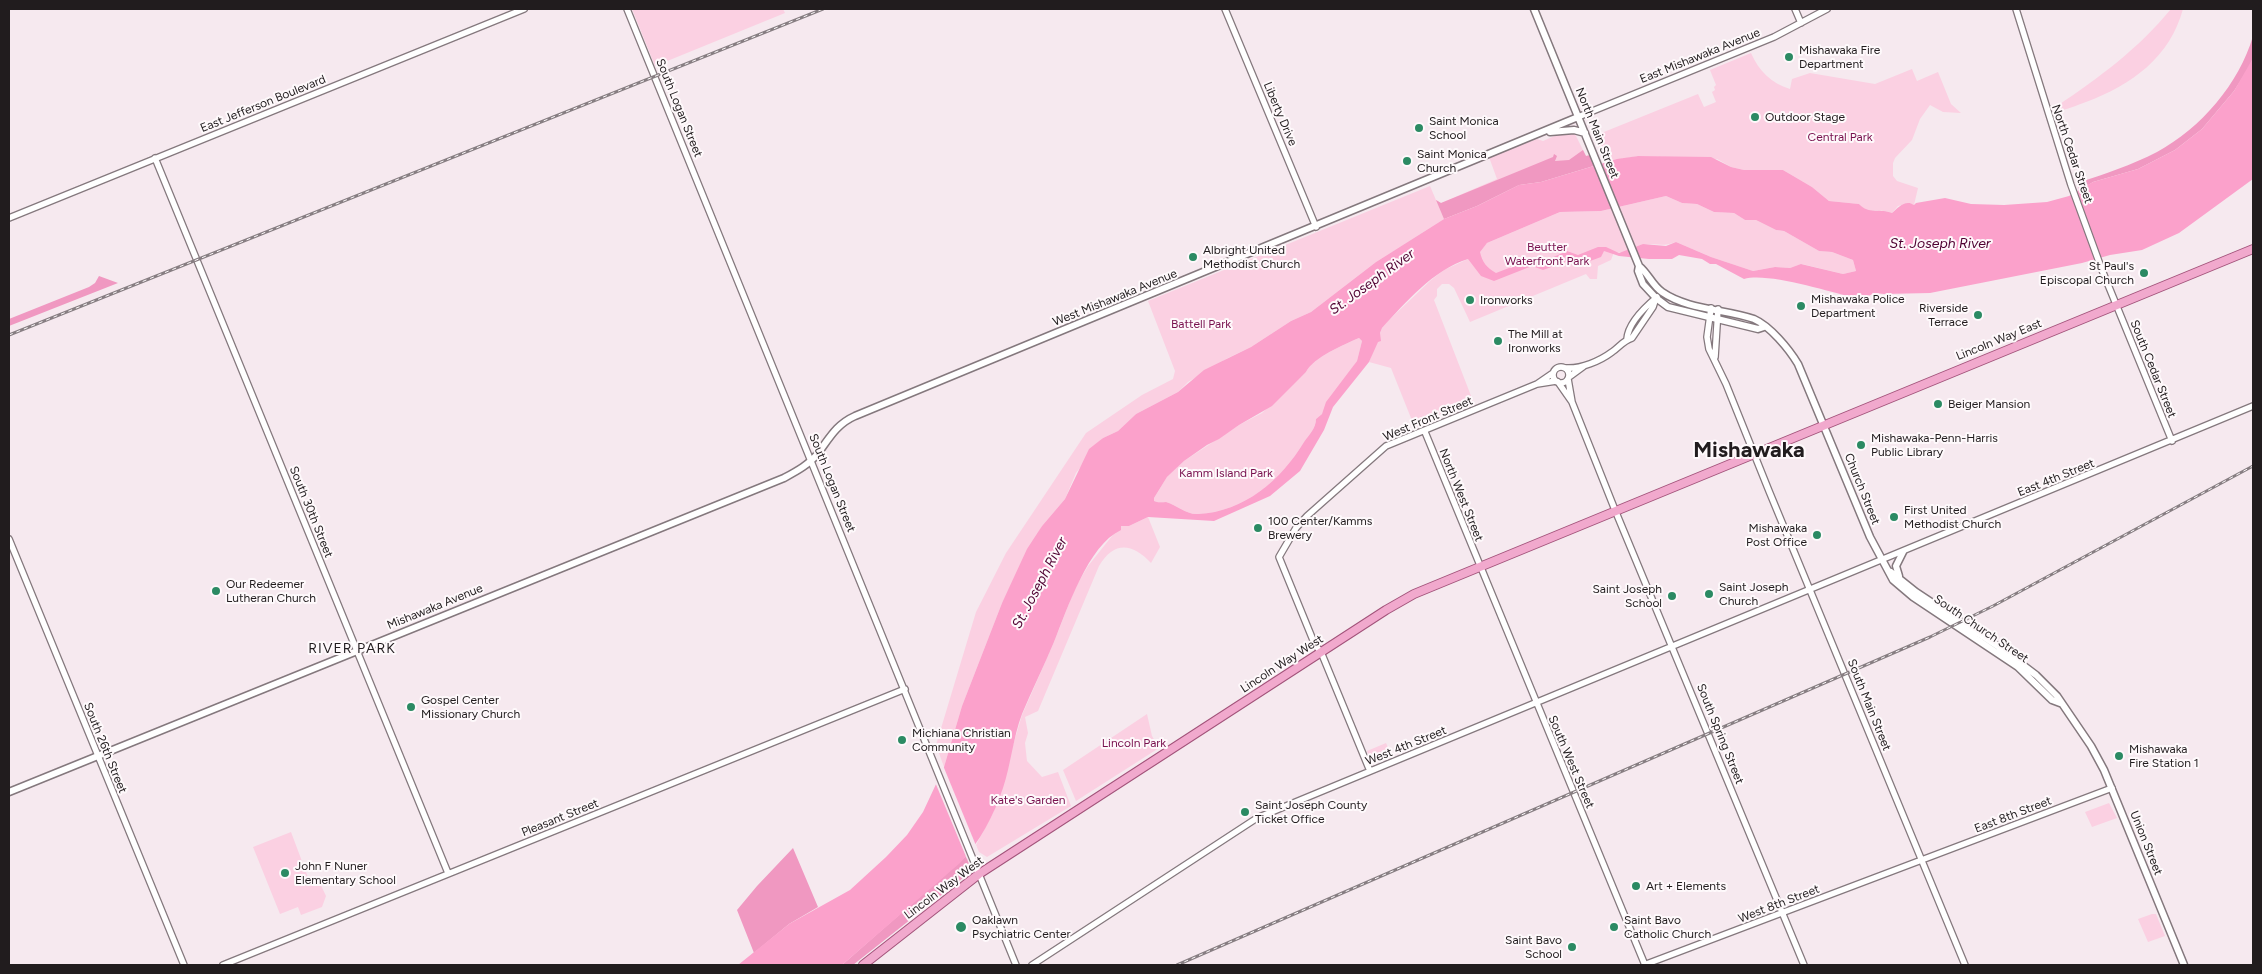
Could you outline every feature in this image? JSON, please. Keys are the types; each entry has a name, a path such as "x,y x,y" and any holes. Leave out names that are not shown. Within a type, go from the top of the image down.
{"main road":[{"name":"North Main Street","path":"1534,9 1638,264 1661,291 1681,301 1754,319 1762,322 1764,327 1758,329 1678,311 1656,298 1643,284 1638,271 1638,264"},
{"name":"West Mishawaka Avenue","path":"812,459 836,428 855,416 1316,227 1578,117"},
{"path":"1541,133 1574,130 1585,132"},
{"name":"Lincoln Way East","path":"1754,453 2253,249"},
{"name":"Church Street","path":"1764,327 1784,343 1793,356 1882,560"},
{"name":"Lincoln Way West","path":"863,965 979,874 1398,602 1479,566 1754,453"},
{"name":"Mishawaka Avenue","path":"9,792 784,478 812,459"},
{"path":"1901,580 1896,566 1903,552"},
{"name":"South Church Street","path":"1882,560 1891,572 1916,592 2021,662 2057,696 2060,703 2082,731"},
{"name":"South Church Street","path":"1891,572 1893,580 1903,590 2008,660 2052,700 2060,703"},
{"name":"Union Street","path":"2082,731 2112,788 2184,965"}],"street":[{"name":"East Jefferson Boulevard","path":"9,218 524,9"},
{"name":"South Logan Street","path":"627,9 812,459 1016,965"},
{"name":"Liberty Drive","path":"1225,9 1316,227"},
{"path":"1795,9 1801,23"},
{"name":"East Mishawaka Avenue","path":"1578,117 1767,40 1827,9"},
{"name":"North Cedar Street","path":"2016,9 2071,185 2102,270 2117,304"},
{"name":"South 30th Street","path":"155,158 448,873"},
{"path":"1557,382 1565,382 1584,366 1610,354 1627,339 1632,338 1653,307 1661,291"},
{"name":"South Cedar Street","path":"2117,304 2172,441"},
{"path":"1714,309 1709,317 1706,337 1709,349 1715,357 1754,453"},
{"path":"1714,309 1717,319 1715,357"},
{"path":"1572,402 1557,382 1554,373 1560,367 1584,366"},
{"path":"1566,368 1569,372 1572,402"},
{"name":"West Front Street","path":"1321,652 1315,645 1279,557 1296,528 1386,446 1425,432 1537,384 1554,373"},
{"name":"West Front Street","path":"1537,384 1557,382"},
{"name":"South Spring Street","path":"1572,402 1804,965"},
{"name":"East 4th Street","path":"1810,589 2253,406"},
{"name":"North West Street","path":"1425,432 1479,566"},
{"name":"South Main Street","path":"1754,453 1965,965"},
{"name":"South 26th Street","path":"9,539 184,965"},
{"name":"South West Street","path":"1479,566 1645,965"},
{"name":"West 4th Street","path":"1032,965 1257,818 1810,589"},
{"path":"1321,652 1370,772"},
{"name":"Pleasant Street","path":"223,965 905,689"},
{"name":"East 8th Street","path":"1922,860 2112,788"},
{"name":"West 8th Street","path":"1645,965 1922,860"}],"green space":[{"path":"632,9 783,9 785,13 655,66"},
{"path":"2171,9 2183,9 2177,26 2159,55 2147,67 2119,87 2103,95 2057,111 2057,106 2132,50"},
{"name":"Central Park","path":"1751,53 1766,76 1790,89 1792,79 1810,73 1875,84 1912,69 1917,81 1938,72 1951,104 1961,113 1943,112 1930,105 1920,119 1912,140 1895,158 1893,176 1897,181 1918,188 1914,205 1909,203 1898,206 1892,213 1867,209 1859,204 1829,201 1812,187 1783,170 1744,170 1731,167 1717,159 1638,156 1605,162 1594,136 1698,94 1704,107 1716,102 1712,92 1715,90 1714,87 1716,85 1710,70"},
{"name":"Battell Park","path":"1559,134 1575,134 1586,156 1444,219 1376,262 1311,312 1291,321 1251,347 1228,358 1188,382 1178,392 1136,414 1118,431 1103,438 1076,473 1065,499 1042,526 1002,603 962,706 944,767 936,745 976,612 1006,553 1086,433 1142,395 1173,379 1175,371 1148,301 1430,186 1436,200 1441,203 1497,179 1489,157 1537,139 1543,141"},
{"name":"Beutter Waterfront Park","path":"1666,196 1682,203 1697,204 1714,212 1734,213 1745,220 1756,220 1776,230 1784,231 1819,251 1832,252 1853,260 1856,271 1843,274 1802,264 1790,268 1775,267 1753,271 1711,257 1676,242 1666,245 1645,244 1625,251 1614,252 1611,260 1598,266 1597,279 1590,279 1586,274 1470,322 1454,288 1449,284 1442,284 1437,289 1437,296 1434,300 1473,401 1431,418 1415,428 1391,368 1369,362 1382,328 1431,280 1444,270 1468,259 1487,243 1560,212 1601,211"},
{"name":"Kamm Island Park","path":"1359,338 1362,341 1357,361 1322,414 1316,419 1312,431 1284,469 1260,492 1231,507 1215,512 1198,514 1190,513 1166,502 1154,501 1167,477 1184,461 1239,425 1262,413 1322,356"},
{"name":"Kate's Garden","path":"1148,517 1160,547 1151,563 1137,552 1124,548 1111,552 1105,558 1099,566 1038,711 1025,717 1028,733 1025,743 1027,761 1042,777 1058,772 1071,806 987,857 979,852 976,845 993,813 1022,715 1075,588 1088,566 1120,526 1129,526"},
{"name":"Lincoln Park","path":"1147,714 1152,736 1159,748 1076,801 1063,770"},
{"path":"1386,743 1392,756 1372,764 1367,751"},
{"path":"2109,803 2117,818 2092,827 2085,812"},
{"path":"291,832 309,880 317,877 326,896 322,907 301,915 298,907 280,914 253,847"},
{"path":"2156,914 2165,936 2148,942 2138,919"}],"shaded area":[{"path":"2253,36 2253,58 2250,66 2234,91 2202,129 2175,150 2138,169 2093,182 2079,191 2078,183 2147,157 2189,130 2216,103 2228,87 2247,54"},
{"path":"1583,150 1586,156 1593,154 1597,165 1541,182 1519,185 1477,206 1444,219 1436,200 1441,203 1553,157 1554,154 1557,156 1555,161 1569,160"},
{"path":"99,276 118,283 9,326 9,319 89,287 95,283"},
{"path":"793,848 818,907 789,924 754,953 737,910"},
{"path":"966,856 970,867 968,874 853,965 842,965"}],"water":[{"name":"St. Joseph River","path":"2253,58 2253,179 2179,233 2142,250 1930,293 1875,293 1861,299 1859,295 1852,297 1781,280 1767,278 1744,279 1716,264 1710,264 1702,259 1679,255 1672,259 1649,259 1619,256 1604,251 1601,257 1582,264 1571,260 1543,270 1532,266 1494,281 1481,276 1468,259 1443,271 1421,288 1382,328 1380,333 1381,341 1378,342 1369,362 1333,407 1324,430 1300,471 1270,496 1214,521 1148,517 1129,526 1121,526 1121,530 1098,549 1072,596 1022,714 1016,732 1006,779 995,808 986,828 960,863 842,965 738,965 789,924 850,890 907,835 923,812 944,767 962,706 1002,603 1027,549 1042,526 1065,499 1089,449 1103,438 1118,431 1136,414 1178,392 1204,370 1251,347 1291,321 1311,312 1376,262 1444,219 1477,206 1519,185 1541,182 1617,159 1638,156 1711,157 1731,167 1744,170 1783,170 1812,187 1829,201 1859,204 1867,209 1892,213 1905,203 1914,205 1916,203 1945,198 1971,204 2004,205 2047,202 2069,196 2093,182 2138,169 2175,150 2202,129 2234,91","holes":["1666,196 1682,203 1697,204 1714,212 1734,213 1745,220 1756,220 1776,230 1784,231 1819,251 1832,252 1853,260 1856,271 1843,274 1801,264 1790,268 1775,267 1753,271 1711,257 1676,242 1666,246 1643,244 1619,253 1606,247 1598,247 1578,255 1567,251 1540,263 1529,258 1512,268 1496,273 1482,259 1480,252 1487,243 1560,212 1601,211","1359,338 1362,341 1357,361 1326,402 1322,414 1316,419 1312,431 1295,456 1260,492 1231,507 1215,512 1198,514 1190,513 1166,502 1154,501 1167,477 1184,461 1272,406 1322,356"]}],"pier":[{"path":"942,763 977,848 967,859 935,782"}],"railway":[{"path":"9,335 823,9"},
{"path":"1177,965 1930,637 1993,606 2253,466"}],"place":[{"name":"Mishawaka Fire Department","path":"1789,57"},
{"name":"Outdoor Stage","path":"1755,117"},
{"name":"Saint Monica School","path":"1419,128"},
{"name":"Saint Monica Church","path":"1407,161"},
{"name":"Albright United Methodist Church","path":"1193,257"},
{"name":"St Paul's Episcopal Church","path":"2144,273"},
{"name":"Ironworks","path":"1470,300"},
{"name":"Mishawaka Police Department","path":"1801,306"},
{"name":"Riverside Terrace","path":"1978,315"},
{"name":"The Mill at Ironworks","path":"1498,341"},
{"name":"Beiger Mansion","path":"1938,404"},
{"name":"Mishawaka-Penn-Harris Public Library","path":"1861,445"},
{"name":"First United Methodist Church","path":"1894,517"},
{"name":"100 Center/Kamms Brewery","path":"1258,528"},
{"name":"Mishawaka Post Office","path":"1817,535"},
{"name":"Our Redeemer Lutheran Church","path":"216,591"},
{"name":"Saint Joseph Church","path":"1709,594"},
{"name":"Saint Joseph School","path":"1672,596"},
{"name":"Gospel Center Missionary Church","path":"411,707"},
{"name":"Michiana Christian Community","path":"902,740"},
{"name":"Mishawaka Fire Station 1","path":"2119,756"},
{"name":"Saint Joseph County Ticket Office","path":"1245,812"},
{"name":"John F Nuner Elementary School","path":"285,873"},
{"name":"Art + Elements","path":"1636,886"},
{"name":"Oaklawn Psychiatric Center","path":"961,927"},
{"name":"Saint Bavo Catholic Church","path":"1614,927"},
{"name":"Saint Bavo School","path":"1572,947"}],"district":[{"name":"Mishawaka","path":"1749,451"},
{"name":"RIVER PARK","path":"352,649"}]}
